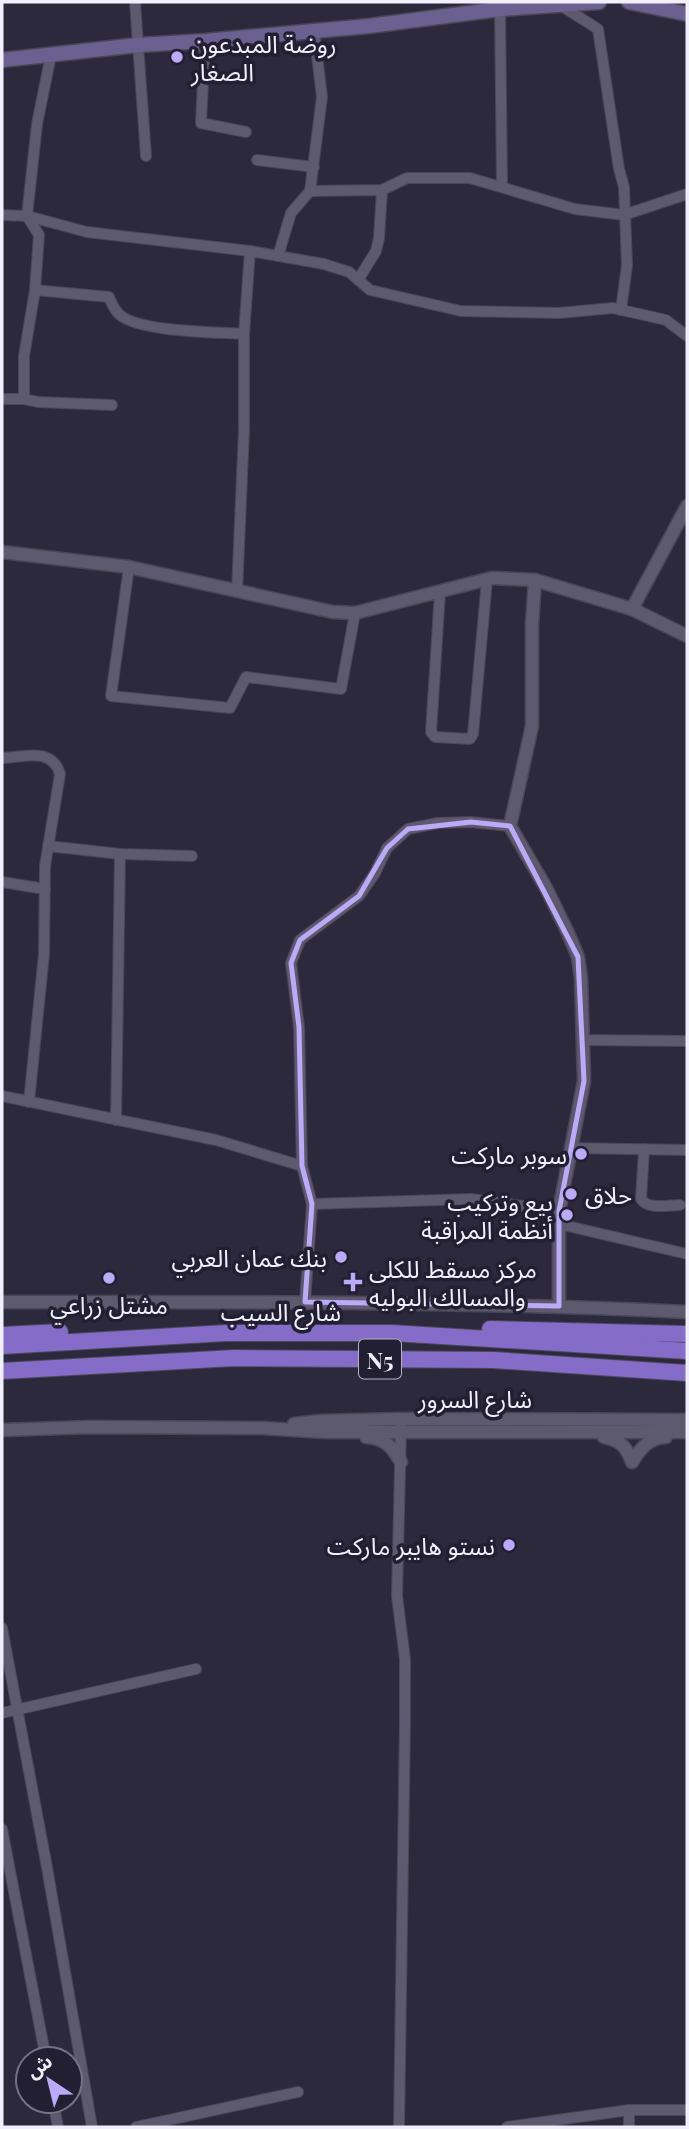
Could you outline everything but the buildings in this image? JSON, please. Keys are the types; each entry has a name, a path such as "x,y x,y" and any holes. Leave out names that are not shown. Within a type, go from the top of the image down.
{"highway":[{"path":"392,1333 409,1327 687,1334"},
{"path":"2,1335 69,1331 226,1333"},
{"name":"شارع السيب","path":"2,1346 226,1333 392,1333 687,1351"},
{"name":"شارع السيب","path":"2,1371 275,1358 493,1360 687,1373"},
{"path":"2,1381 72,1367"}],"main road":[{"path":"2,61 138,45 314,31 500,9 599,2"},
{"path":"629,2 687,14"},
{"path":"684,2 687,7"}],"street":[{"path":"135,2 146,156"},
{"path":"558,5 597,29 618,169 624,187 627,265 621,310"},
{"path":"500,9 502,186"},
{"path":"278,256 291,213 310,191 314,167 322,97 314,31"},
{"path":"205,41 201,123 246,132"},
{"path":"24,399 24,356 35,290 39,235 27,216 37,124 51,55"},
{"path":"257,160 314,167"},
{"path":"310,191 382,190 407,178 470,178 575,209 624,215 687,194"},
{"path":"358,280 376,251 382,190"},
{"path":"2,215 27,216 87,232 250,251 324,264 349,272 370,290 461,311 559,313 613,308 666,320 687,336"},
{"path":"237,592 244,430 244,334 250,251"},
{"path":"35,290 109,297 114,309 122,317 144,326 244,334"},
{"path":"2,399 112,405"},
{"path":"632,609 687,506"},
{"path":"2,552 129,568 333,612 355,613 486,580 535,580 632,609 687,636"},
{"path":"129,568 111,696 230,708 246,677 341,689 355,613"},
{"path":"440,592 431,732 435,737 470,739 473,734 486,580"},
{"path":"535,580 532,726 510,826 547,888 578,957 581,978 584,1081 559,1218 559,1306"},
{"path":"2,758 51,758 57,764 60,774 48,846 44,954 29,1101"},
{"path":"305,1302 312,1204 302,1166 299,1027 291,963 300,940 359,897 387,848 408,829 438,822 510,826"},
{"path":"48,846 120,854 192,856"},
{"path":"116,1120 120,854"},
{"path":"2,882 45,888"},
{"path":"582,1040 687,1041"},
{"path":"2,1096 216,1140 302,1166"},
{"path":"570,1149 687,1150"},
{"path":"644,1149 640,1199 648,1206 680,1205"},
{"path":"312,1204 471,1199 559,1218 687,1254"},
{"path":"2,1302 305,1302 559,1306 687,1312"},
{"path":"579,1307 621,1303 687,1304"},
{"name":"شارع السرور","path":"262,1428 320,1421 475,1431 687,1428"},
{"path":"399,2127 405,1722 404,1659 397,1596 401,1425"},
{"name":"شارع السرور","path":"2,1430 91,1427 262,1428 325,1432 401,1425 687,1428"},
{"path":"475,1431 488,1437 604,1437 618,1440 626,1446 632,1462 648,1441 660,1437 675,1437 687,1428"},
{"path":"325,1432 340,1437 371,1437 383,1440 392,1447 401,1462"},
{"path":"2,1628 92,2127"},
{"path":"2,1713 196,1668"},
{"path":"2,1829 43,2045"},
{"path":"136,2127 298,2092"},
{"path":"629,2110 629,2127"},
{"path":"507,2127 629,2110 687,2110"}],"highlighted area":[{"path":"471,822 510,826 578,957 584,1081 559,1211 559,1306 305,1302 312,1204 302,1166 299,1027 291,963 300,940 359,896 387,848 408,829"}],"place":[{"name":"روضة المبدعون الصغار","path":"177,57"},
{"name":"سوبر ماركت","path":"581,1154"},
{"name":"حلاق","path":"571,1194"},
{"name":"بيع وتركيب أنظمة المراقبة","path":"567,1215"},
{"name":"بنك عمان العربي","path":"341,1257"},
{"name":"مشتل زراعي","path":"109,1278"},
{"name":"مركز مسقط للكلى والمسالك البوليه","path":"353,1282"},
{"name":"نستو هايبر ماركت","path":"509,1545"}]}
